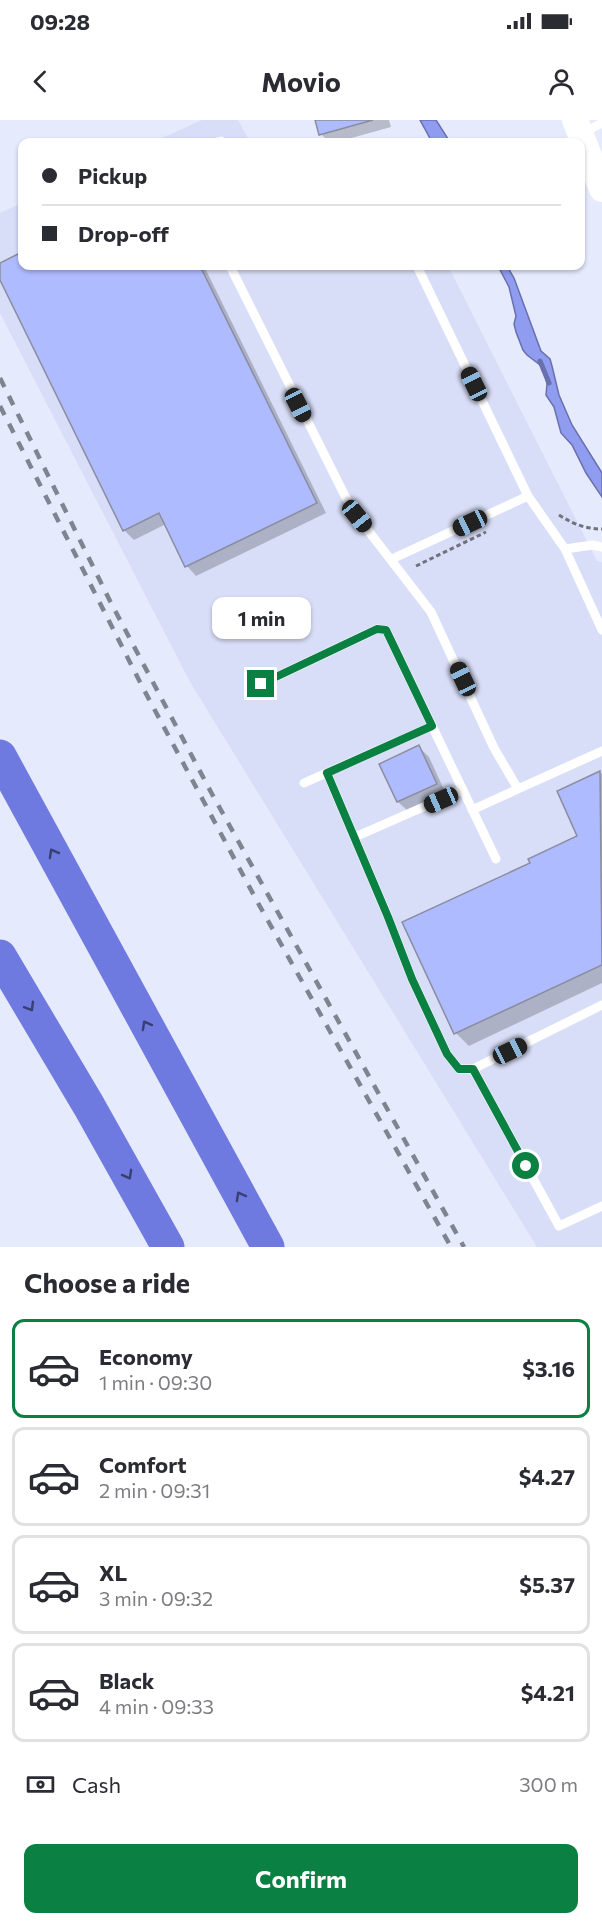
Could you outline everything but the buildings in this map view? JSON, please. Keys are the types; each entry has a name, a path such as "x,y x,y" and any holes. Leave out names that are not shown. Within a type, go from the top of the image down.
{"highway":[{"path":"0,756 268,1247"},
{"path":"0,956 89,1106 168,1247"}],"main road":[{"path":"586,126 602,189"}],"lane":[{"path":"232,270 345,496 357,516 431,612 494,748 518,789"},
{"path":"419,270 528,496 565,549 602,630"},
{"path":"392,559 528,496"},
{"path":"565,549 593,545 602,547"},
{"path":"261,684 377,629 386,630 496,859"},
{"path":"304,783 432,726"},
{"path":"472,810 602,751"},
{"path":"327,773 412,979 443,1047 452,1063 459,1069 473,1069 602,1005"},
{"path":"355,837 462,790"},
{"path":"473,1069 560,1226 602,1206"}],"path":[{"path":"556,513 571,523 591,529 602,529"},
{"path":"416,566 488,531"}],"shaded area":[{"path":"202,120 238,120 248,138 162,138"},
{"path":"18,205 18,270 450,270 597,561 602,562 602,1247 537,1247 190,682 0,313 0,213"}],"water":[{"path":"420,120 436,120 447,138 430,138"},
{"path":"500,270 509,270 514,278 541,351 550,359 559,395 572,425 602,473 602,497 586,473 572,445 561,433 554,407 546,395 547,384 544,368 523,350 514,324 516,316 509,287"}],"waterway":[{"path":"540,361 549,383"}],"railway":[{"path":"0,378 110,601 212,794 464,1247"},
{"path":"0,406 143,688 258,903 451,1247"}],"route":[{"path":"261,684 377,629 386,630 432,726 327,773 412,979 447,1054 459,1069 473,1069 526,1166"}]}
